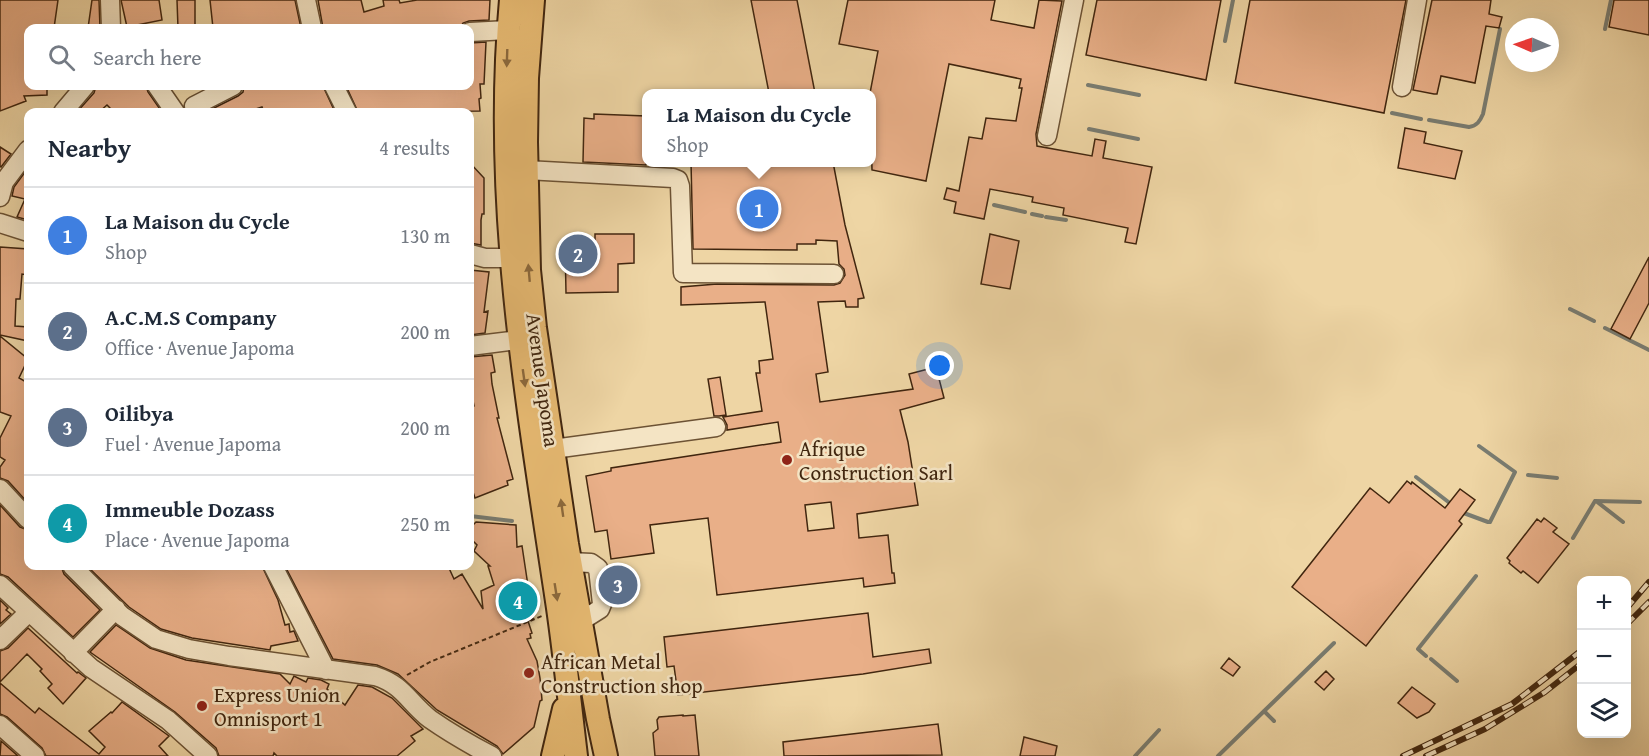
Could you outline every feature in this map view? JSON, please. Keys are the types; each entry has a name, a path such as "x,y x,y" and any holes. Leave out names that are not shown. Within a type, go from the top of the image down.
{"main road":[{"name":"Avenue Japoma","path":"511,0 505,112 510,258 518,340 562,551 581,621 606,756"},
{"name":"Avenue Japoma","path":"533,0 527,78 526,170 529,270 553,449 562,551 558,609 569,684 576,756"},
{"path":"553,756 569,684"}],"street":[{"path":"110,0 111,24"},
{"path":"306,0 311,24"},
{"path":"1047,136 1074,0"},
{"path":"1402,87 1417,0"},
{"path":"474,32 508,30"},
{"path":"66,108 82,90"},
{"path":"160,90 172,108"},
{"path":"194,106 225,90"},
{"path":"336,90 345,108"},
{"path":"0,197 4,182 24,155"},
{"path":"526,170 678,180 683,273 834,274"},
{"path":"0,223 24,231"},
{"path":"474,255 485,258 510,258"},
{"path":"474,346 518,340"},
{"path":"553,449 717,427"},
{"path":"0,489 24,515"},
{"path":"76,570 137,628 156,639 229,656 375,676 396,684 428,717 492,756"},
{"path":"275,570 326,670"},
{"path":"0,585 91,668 168,720 208,756"},
{"path":"73,653 116,609"},
{"path":"0,640 29,612"},
{"path":"0,725 34,756"}],"path":[{"path":"396,684 430,662 558,609"}],"building":[{"path":"0,0 58,0 55,24 24,24 24,90 47,90 47,95 24,96 26,101 0,111"},
{"path":"92,0 99,0 100,24 89,24"},
{"path":"121,0 159,0 162,20 126,24"},
{"path":"177,0 195,0 195,24 178,24"},
{"path":"210,0 295,0 300,24 213,24"},
{"path":"318,0 361,0 364,12 384,6 383,0 399,0 400,3 417,0 490,0 489,20 469,21 462,24 322,24"},
{"path":"751,0 797,0 814,89 768,89"},
{"path":"848,0 995,0 991,20 1034,28 1039,0 1062,1 1036,134 1037,146 1092,156 1095,139 1106,141 1103,158 1152,167 1136,244 1125,242 1128,228 1063,215 1064,208 1032,202 1033,197 990,189 984,219 954,213 956,202 944,199 947,188 959,191 969,137 982,139 986,118 1016,121 1022,88 1019,88 1021,79 949,64 926,181 872,170 872,167 876,167 876,89 871,89 878,51 839,44"},
{"path":"1097,0 1221,0 1206,80 1086,55"},
{"path":"1250,0 1406,0 1384,113 1235,83"},
{"path":"1432,0 1491,0 1489,14 1502,17 1499,28 1486,26 1475,83 1441,76 1437,94 1413,90"},
{"path":"1614,0 1649,0 1649,35 1609,27"},
{"path":"486,42 484,84 480,84 480,111 474,111 474,108 356,108 348,90 474,90 474,43"},
{"path":"95,90 147,90 159,108 110,108 107,105 104,108 81,108"},
{"path":"243,90 325,90 333,108 214,108"},
{"path":"594,114 642,116 642,165 583,162 584,118 594,119"},
{"path":"1405,128 1426,132 1424,143 1462,151 1455,179 1398,168"},
{"path":"0,147 11,154 1,167 0,166"},
{"path":"474,167 484,178 481,245 474,244"},
{"path":"691,167 834,167 845,225 864,298 858,299 858,307 846,307 845,301 818,302 828,372 816,374 820,402 913,389 909,374 936,367 944,398 900,410 908,442 918,505 857,514 859,538 888,535 895,583 864,587 863,578 717,595 708,518 650,525 654,553 611,559 607,530 595,532 586,476 611,471 611,468 781,442 778,422 727,430 723,417 762,411 756,373 760,373 759,361 773,359 765,302 681,305 681,287 717,284 834,285 840,283 845,275 844,269 839,264 837,241 816,240 816,244 797,244 797,250 693,249","holes":["831,502 834,528 808,531 805,505"]},
{"path":"24,173 24,199 12,196 14,187"},
{"path":"24,201 24,219 17,217"},
{"path":"595,234 634,234 634,263 618,264 618,292 566,293 565,241 595,240"},
{"path":"990,234 1019,241 1010,289 981,284"},
{"path":"0,247 24,249 24,274 22,274 20,299 16,299 15,326 24,327 24,340 0,335"},
{"path":"1649,257 1649,303 1630,339 1611,329"},
{"path":"474,270 489,272 484,312 488,311 485,333 474,334"},
{"path":"0,336 24,356 24,367 19,378 24,381 24,499 8,481 0,478 0,467 5,460 0,457 0,438 11,416 0,412"},
{"path":"492,355 495,372 491,373 499,418 497,418 513,479 507,481 508,485 475,498 474,495 474,357"},
{"path":"720,377 726,415 714,416 708,379"},
{"path":"1407,481 1411,484 1412,482 1445,508 1460,489 1475,500 1459,521 1462,524 1366,646 1292,587 1370,488 1389,503"},
{"path":"0,505 24,528 24,570 62,570 100,610 73,637 8,577 0,574"},
{"path":"1544,518 1557,528 1553,532 1569,544 1538,583 1523,571 1521,573 1509,563 1507,558 1537,519 1541,522"},
{"path":"476,522 516,525 517,547 522,546 533,619 528,621 532,633 531,638 527,639 537,661 542,700 534,727 503,754 497,746 437,710 398,674 377,665 333,659 287,570 450,570 454,579 462,574 483,609 481,591 494,585 488,566 490,566 474,551 477,545 474,542"},
{"path":"91,570 264,570 278,600 285,625 289,624 290,632 294,631 298,641 271,646 270,650 192,638 161,629 129,607"},
{"path":"633,577 635,590 612,593 611,579"},
{"path":"0,600 11,614 0,624"},
{"path":"868,613 873,657 929,649 931,663 863,674 678,695 674,666 667,667 664,637"},
{"path":"116,625 150,648 186,660 280,674 290,684 294,676 306,682 308,678 321,680 329,684 327,689 345,705 358,685 372,687 392,698 423,729 411,736 415,741 397,756 277,756 274,753 273,756 219,756 216,748 175,712 90,652"},
{"path":"28,628 77,673 86,678 63,704 48,688 52,684 40,671 42,669 27,654 0,682 0,651 8,648"},
{"path":"1229,658 1240,667 1233,676 1221,668"},
{"path":"1326,671 1334,679 1324,690 1315,682"},
{"path":"0,683 35,713 39,708 99,754 105,747 89,731 122,702 169,736 159,746 168,756 46,756 42,748 7,717 0,714"},
{"path":"1412,687 1435,704 1429,712 1417,718 1398,703"},
{"path":"695,715 699,756 655,756 653,733 658,729 659,717"},
{"path":"938,724 942,755 784,756 783,742"},
{"path":"1024,737 1057,746 1055,756 1020,756"},
{"path":"1,741 18,756 0,756"}],"waterway":[{"path":"1225,41 1233,0"},
{"path":"1605,29 1611,0"},
{"path":"1429,120 1469,127 1479,121 1483,114 1500,29"},
{"path":"1088,85 1139,95"},
{"path":"1392,113 1421,119"},
{"path":"1089,129 1138,139"},
{"path":"994,205 1025,212"},
{"path":"1032,214 1042,216"},
{"path":"1046,217 1066,220"},
{"path":"1570,309 1594,321"},
{"path":"1605,328 1649,350"},
{"path":"1479,446 1515,472 1490,522"},
{"path":"1528,475 1557,478"},
{"path":"1416,477 1451,504"},
{"path":"1595,501 1640,502"},
{"path":"1573,538 1595,501"},
{"path":"1596,501 1623,522"},
{"path":"1461,512 1488,522"},
{"path":"474,516 512,521"},
{"path":"1426,656 1418,649 1476,576"},
{"path":"1218,756 1334,643"},
{"path":"1431,659 1457,681"},
{"path":"1264,711 1274,721"},
{"path":"1135,756 1159,730"}],"railway":[{"path":"1631,603 1649,582"},
{"path":"1631,620 1649,602"},
{"path":"1403,756 1512,704 1577,654"},
{"path":"1426,756 1485,729 1545,692 1577,667"}],"place":[{"name":"La Maison du Cycle","path":"759,209"},
{"name":"A.C.M.S Company","path":"578,254"},
{"name":"Afrique Construction Sarl","path":"787,460"},
{"name":"Oilibya","path":"618,585"},
{"name":"Immeuble Dozass","path":"518,601"},
{"name":"African Metal Construction shop","path":"529,673"},
{"name":"Express Union Omnisport 1","path":"202,706"}]}
